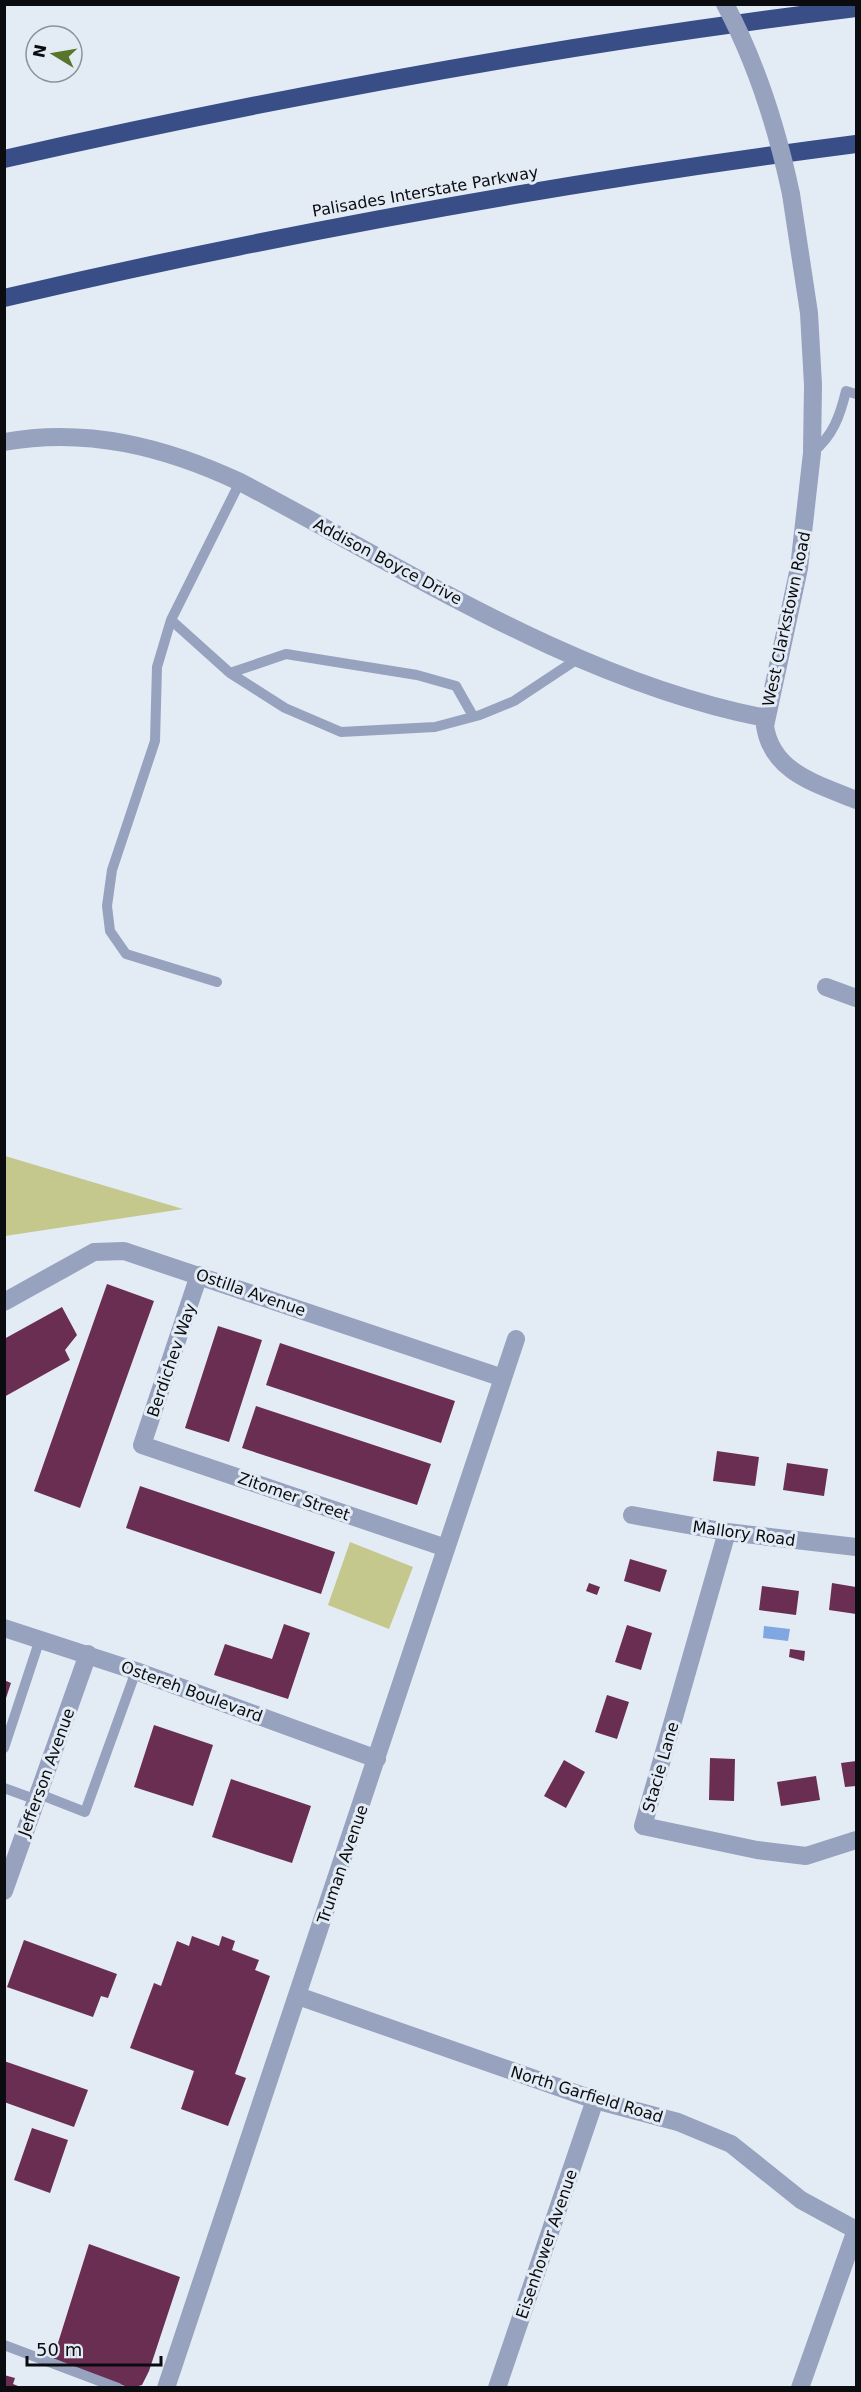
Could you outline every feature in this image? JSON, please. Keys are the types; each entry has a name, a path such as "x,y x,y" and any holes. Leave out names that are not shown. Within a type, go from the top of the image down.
{"highway":[{"path":"4,159 237,108 433,71 639,38 856,8"},
{"name":"Palisades Interstate Parkway","path":"4,298 211,252 405,214 612,179 856,144"}],"street":[{"name":"West Clarkstown Road","path":"725,4 761,84 779,142 791,194 809,313 813,385 812,453 799,568 765,718 768,743 781,763 805,778 856,800"},
{"name":"Addison Boyce Drive","path":"4,442 62,437 132,443 194,462 240,482 460,599 579,658 680,698 765,718"},
{"path":"826,987 856,996"},
{"name":"Ostilla Avenue","path":"4,1302 94,1252 124,1251 503,1377"},
{"name":"Berdichev Way","path":"142,1445 200,1275"},
{"name":"Truman Avenue","path":"166,2388 516,1339"},
{"name":"Zitomer Street","path":"142,1445 446,1548"},
{"name":"Mallory Road","path":"632,1515 727,1532 856,1547"},
{"name":"Stacie Lane","path":"727,1532 643,1826 757,1850 806,1856 856,1840"},
{"name":"Ostereh Boulevard","path":"4,1628 88,1654 377,1759"},
{"name":"Jefferson Avenue","path":"4,1891 88,1654"},
{"name":"North Garfield Road","path":"298,1996 595,2100 678,2122 731,2144 801,2200 856,2230"},
{"name":"Eisenhower Avenue","path":"497,2388 595,2100"},
{"path":"800,2388 856,2230"}],"lane":[{"path":"812,453 829,438 836,425 846,391 856,394"},
{"path":"217,982 126,954 110,931 107,906 112,870 155,741 157,667 171,620 240,482"},
{"path":"171,620 230,673 285,708 340,732 435,727 473,716 514,701 579,658"},
{"path":"230,673 286,654 417,675 456,686 473,716"},
{"path":"4,1748 40,1639"},
{"path":"4,1788 85,1812 136,1671"},
{"path":"4,2345 118,2388"}],"green space":[{"path":"5,1156 183,1209 5,1236"},
{"path":"350,1542 413,1567 389,1629 328,1605"}],"water":[{"path":"764,1626 790,1629 788,1641 763,1638"}],"building":[{"path":"107,1284 154,1301 80,1508 34,1491"},
{"path":"62,1307 77,1335 65,1350 70,1360 4,1397 4,1339"},
{"path":"218,1326 262,1340 229,1442 185,1428"},
{"path":"280,1343 455,1401 441,1443 266,1385"},
{"path":"256,1406 431,1464 417,1505 242,1448"},
{"path":"717,1451 759,1457 755,1486 713,1481"},
{"path":"787,1463 828,1469 824,1496 783,1490"},
{"path":"140,1486 335,1552 321,1594 126,1528"},
{"path":"630,1559 667,1570 660,1592 624,1581"},
{"path":"589,1583 600,1587 597,1595 586,1591"},
{"path":"832,1583 856,1587 856,1614 829,1610"},
{"path":"762,1586 799,1591 796,1615 759,1610"},
{"path":"284,1624 310,1633 288,1699 214,1675 225,1644 272,1659"},
{"path":"627,1625 652,1633 641,1670 615,1662"},
{"path":"790,1649 805,1651 804,1661 789,1657"},
{"path":"4,1680 11,1683 5,1701 4,1701"},
{"path":"607,1695 629,1702 617,1739 595,1732"},
{"path":"154,1725 213,1745 193,1806 134,1787"},
{"path":"710,1758 735,1759 734,1801 709,1800"},
{"path":"564,1760 585,1772 566,1808 544,1796"},
{"path":"856,1761 856,1786 845,1787 841,1763"},
{"path":"816,1776 820,1800 781,1806 777,1782"},
{"path":"231,1779 311,1806 292,1863 212,1837"},
{"path":"192,1936 219,1946 222,1936 235,1941 232,1950 259,1960 255,1970 270,1976 235,2074 246,2078 228,2126 181,2109 194,2071 130,2048 154,1983 161,1986 177,1941 189,1946"},
{"path":"24,1940 117,1974 108,1998 101,1996 93,2017 7,1987"},
{"path":"4,2061 88,2090 74,2127 4,2102"},
{"path":"32,2128 68,2140 50,2193 14,2180"},
{"path":"89,2244 180,2277 149,2371 142,2385 131,2388 52,2362"},
{"path":"4,2375 15,2378 13,2384 23,2388 4,2388"}]}
